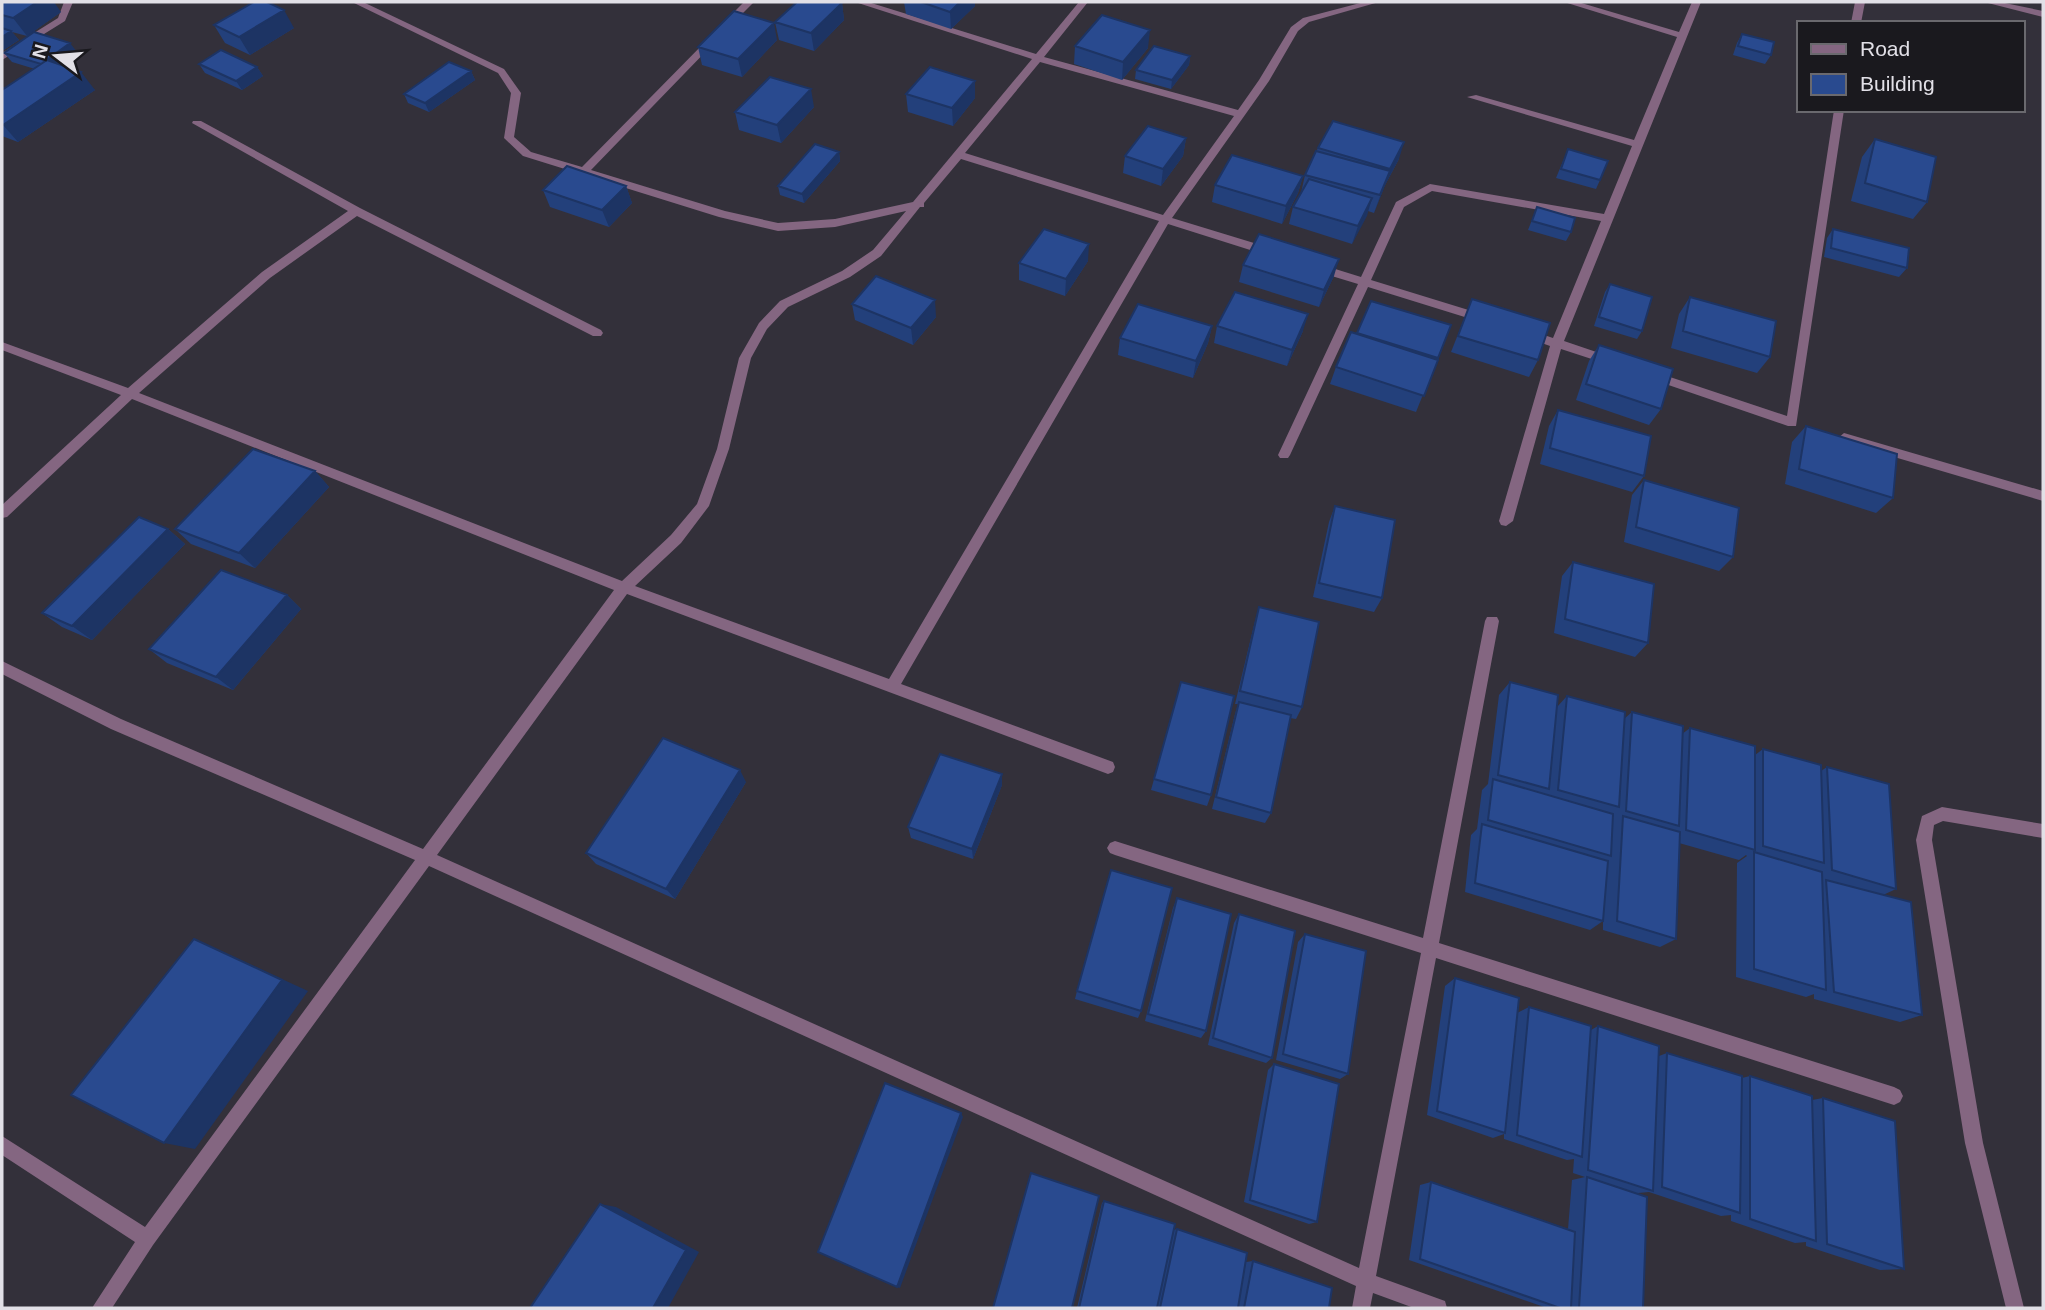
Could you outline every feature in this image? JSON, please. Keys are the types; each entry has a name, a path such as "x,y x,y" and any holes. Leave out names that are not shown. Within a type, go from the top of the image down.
{"street":[{"path":"2,57 62,19 68,2"},
{"path":"356,2 373,5 501,71 516,93 509,138 527,154 723,214 778,227 835,223 919,204"},
{"path":"730,2 746,5"},
{"path":"859,2 1038,58 1240,114"},
{"path":"101,1308 147,1238 624,587 676,539 703,506 723,449 745,358 762,326 784,304 846,274 877,253 1084,2"},
{"path":"893,685 1165,220 1264,81 1294,29 1306,20 1374,2"},
{"path":"1569,2 1683,36"},
{"path":"1506,521 1558,343 1696,2"},
{"path":"1856,21 1860,2"},
{"path":"1989,2 2043,14"},
{"path":"584,170 746,5"},
{"path":"1472,97 1639,145"},
{"path":"1636,369 1799,425 1839,112"},
{"path":"197,122 356,211 597,333"},
{"path":"957,154 1285,257"},
{"path":"1284,455 1400,205 1430,187 1609,219"},
{"path":"2,513 131,393 266,275 356,211"},
{"path":"1299,261 1493,323"},
{"path":"1519,331 1623,365"},
{"path":"2,346 131,393 624,587 1108,767"},
{"path":"1832,435 2043,496"},
{"path":"1361,1308 1492,621"},
{"path":"2,667 116,724 425,857 1366,1281 1438,1308"},
{"path":"2015,1308 1974,1143 1924,841 1927,821 1942,814 2043,831"},
{"path":"1115,848 1894,1096"},
{"path":"2,1145 147,1238"}],"building":[{"path":"2,2 37,2 13,18 2,15"},
{"path":"254,2 267,2 284,10 239,37 214,25"},
{"path":"797,2 842,3 811,33 775,22"},
{"path":"921,2 960,2 950,12"},
{"path":"734,11 774,23 738,59 698,47"},
{"path":"1102,15 1150,30 1123,62 1075,46"},
{"path":"2,28 11,31 2,37"},
{"path":"34,32 70,43 41,64 4,53"},
{"path":"1742,34 1774,42 1771,55 1738,46"},
{"path":"1154,46 1190,56 1172,80 1136,70"},
{"path":"221,50 257,67 236,81 199,64"},
{"path":"47,60 81,72 3,125 2,90"},
{"path":"449,62 471,71 425,103 404,94"},
{"path":"930,67 975,81 952,108 906,94"},
{"path":"770,77 811,89 777,125 735,112"},
{"path":"1333,121 1404,142 1390,169 1318,148"},
{"path":"1148,126 1186,138 1163,169 1125,156"},
{"path":"1875,139 1936,157 1927,202 1865,183"},
{"path":"815,144 839,152 802,194 778,186"},
{"path":"1568,149 1608,161 1600,180 1561,169"},
{"path":"1316,151 1390,171 1380,195 1305,175"},
{"path":"1232,155 1303,176 1286,206 1215,185"},
{"path":"567,166 626,186 602,210 543,190"},
{"path":"1309,179 1372,198 1358,226 1293,207"},
{"path":"1537,207 1575,218 1571,232 1532,221"},
{"path":"1044,229 1089,244 1066,279 1019,263"},
{"path":"1833,229 1909,248 1907,268 1831,248"},
{"path":"1259,234 1339,259 1324,290 1243,265"},
{"path":"876,276 935,300 911,328 852,304"},
{"path":"1610,284 1652,297 1642,331 1599,317"},
{"path":"1235,292 1308,314 1292,350 1217,326"},
{"path":"1690,297 1776,321 1770,357 1683,331"},
{"path":"1472,299 1550,323 1538,360 1458,336"},
{"path":"1371,301 1451,325 1438,358 1357,333"},
{"path":"1138,304 1212,326 1196,361 1120,338"},
{"path":"1351,332 1438,360 1424,396 1336,367"},
{"path":"1599,345 1673,369 1661,409 1586,384"},
{"path":"1558,410 1651,436 1644,476 1550,448"},
{"path":"1806,426 1897,454 1893,498 1799,469"},
{"path":"253,449 315,471 239,553 175,529"},
{"path":"1644,480 1739,508 1733,557 1636,527"},
{"path":"1335,506 1395,520 1382,598 1319,583"},
{"path":"139,517 168,529 72,626 42,613"},
{"path":"1573,562 1654,584 1648,643 1565,619"},
{"path":"221,570 287,595 216,677 149,649"},
{"path":"1259,607 1319,622 1302,707 1240,691"},
{"path":"1181,682 1234,696 1211,795 1154,779"},
{"path":"1510,682 1558,695 1549,789 1498,775"},
{"path":"1567,696 1625,712 1619,807 1558,790"},
{"path":"1239,702 1291,715 1271,813 1216,797"},
{"path":"1632,712 1683,726 1679,826 1626,811"},
{"path":"1690,728 1755,746 1755,850 1686,830"},
{"path":"663,738 740,770 666,889 586,853"},
{"path":"1763,749 1821,765 1824,863 1763,846"},
{"path":"940,754 1002,774 972,849 908,827"},
{"path":"1827,767 1889,784 1896,889 1832,870"},
{"path":"1493,779 1613,814 1611,856 1488,820"},
{"path":"1623,816 1680,832 1676,939 1617,921"},
{"path":"1482,824 1608,861 1603,921 1475,883"},
{"path":"1754,852 1822,872 1826,990 1754,969"},
{"path":"1111,870 1172,888 1141,1011 1077,991"},
{"path":"1826,880 1911,902 1922,1015 1834,992"},
{"path":"1177,898 1231,914 1206,1031 1148,1014"},
{"path":"1239,914 1295,931 1272,1058 1213,1038"},
{"path":"1305,934 1366,951 1348,1074 1283,1054"},
{"path":"194,939 282,980 164,1143 71,1095"},
{"path":"1455,978 1519,998 1505,1133 1437,1111"},
{"path":"1529,1007 1591,1026 1582,1157 1517,1135"},
{"path":"1598,1026 1659,1046 1653,1191 1588,1170"},
{"path":"1667,1053 1742,1076 1740,1213 1662,1187"},
{"path":"1274,1064 1339,1084 1317,1222 1250,1200"},
{"path":"1750,1076 1812,1096 1816,1241 1750,1219"},
{"path":"885,1083 961,1113 897,1287 818,1252"},
{"path":"1823,1098 1895,1121 1904,1269 1827,1244"},
{"path":"1031,1173 1099,1196 1072,1308 993,1308"},
{"path":"1587,1177 1647,1197 1643,1308 1579,1308"},
{"path":"1431,1182 1575,1232 1571,1308 1560,1308 1420,1259"},
{"path":"1104,1201 1175,1224 1157,1308 1079,1308"},
{"path":"600,1204 686,1250 653,1308 530,1308"},
{"path":"1177,1229 1247,1253 1238,1308 1160,1308"},
{"path":"1253,1261 1332,1288 1329,1308 1244,1308"}]}
